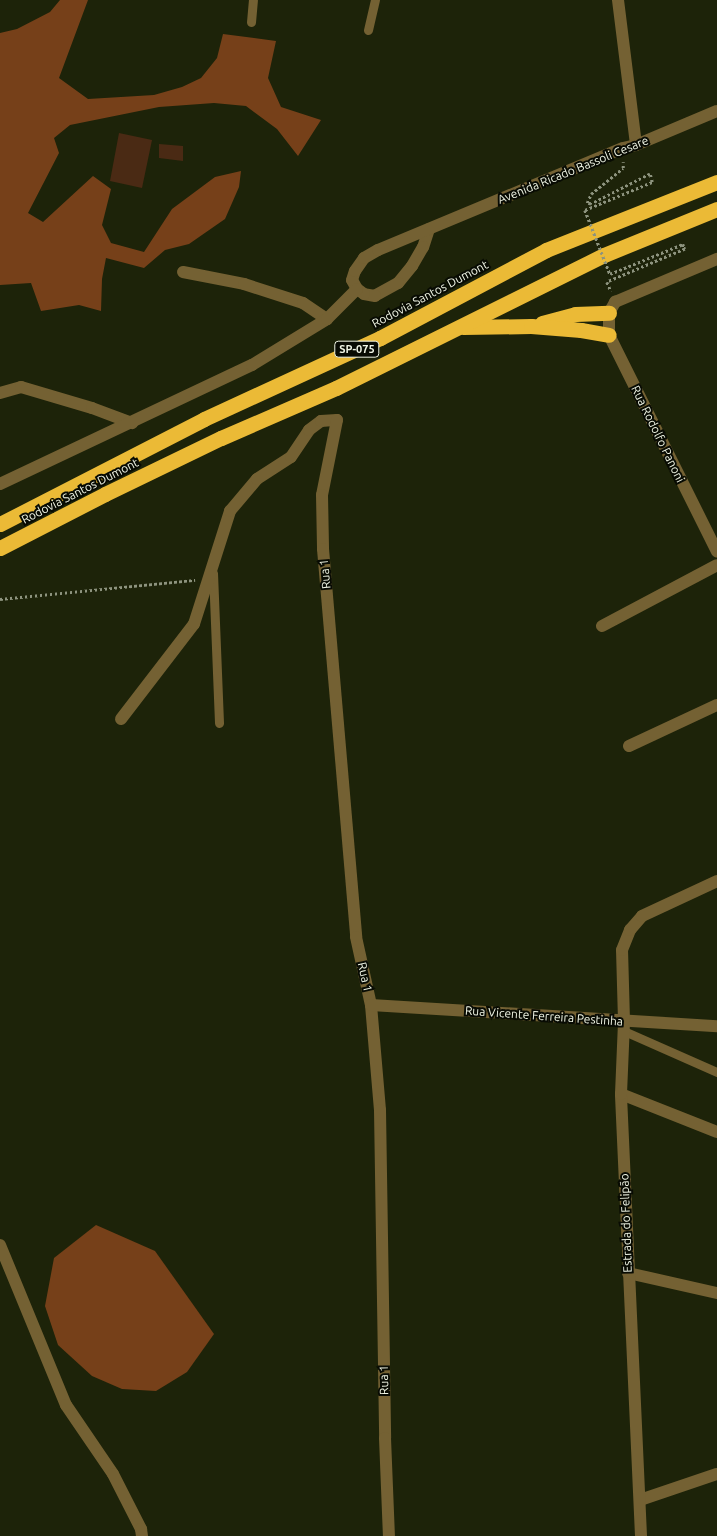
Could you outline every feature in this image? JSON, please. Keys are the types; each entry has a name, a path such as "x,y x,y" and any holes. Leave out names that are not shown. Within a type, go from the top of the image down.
{"highway":[{"name":"Rodovia Santos Dumont","path":"0,524 204,419 380,338 546,250 717,182"},
{"name":"Rodovia Santos Dumont","path":"0,548 167,464 336,388 604,255 717,209"},
{"path":"530,326 575,314 612,308"},
{"path":"457,327 530,326 581,330 609,335"}],"street":[{"path":"618,0 636,145"},
{"name":"Avenida Ricado Bassoli Cesare","path":"357,289 352,280 355,271 364,258 378,250 717,111"},
{"path":"0,484 252,365 327,319 357,289 364,294 375,296 398,283 412,266 423,247 429,229"},
{"path":"612,308 717,259"},
{"path":"182,272 244,284 303,303 327,319"},
{"name":"Rua Rodolfo Panoni","path":"612,308 609,335 717,552"},
{"path":"0,393 21,387 92,408 132,423"},
{"name":"Rua 1","path":"212,565 230,511 257,479 290,457 309,430 321,421 337,420 322,495 323,549 356,937 371,1005 380,1110 385,1438 389,1536"},
{"path":"121,719 194,624 212,565"},
{"path":"602,626 717,566"},
{"path":"629,746 717,705"},
{"name":"Estrada do Felipão","path":"641,1536 628,1273 622,1094 624,1026 622,950 630,930 642,916 717,881"},
{"name":"Rua Vicente Ferreira Pestinha","path":"371,1005 624,1026 717,1026"},
{"path":"622,1094 717,1132"},
{"path":"0,1245 66,1404 113,1474 141,1529 142,1536"},
{"path":"628,1273 717,1292"},
{"path":"640,1500 717,1474"}],"lane":[{"path":"251,22 252,0"},
{"path":"368,30 375,0"},
{"path":"212,565 219,723"},
{"path":"624,1026 717,1072"}],"path":[{"path":"612,308 607,282 685,249 683,244 610,274 585,210 652,182 650,174 591,204 586,203 591,194 623,168 623,148"},
{"path":"0,599 208,579"}],"shaded area":[{"path":"60,0 88,0 59,78 88,99 154,95 182,87 201,78 217,58 223,34 276,41 268,78 281,107 321,120 298,156 277,129 246,106 214,103 159,107 70,125 54,138 59,153 28,213 43,222 93,176 111,189 102,225 111,243 144,252 172,209 215,177 241,171 239,187 225,219 189,244 165,250 144,268 106,258 102,279 101,311 79,305 41,311 31,283 0,285 0,33 17,29 50,12"},
{"path":"119,133 152,140 142,188 110,181"},
{"path":"159,144 183,146 183,161 159,158"},
{"path":"96,1225 155,1251 214,1334 187,1372 156,1391 122,1389 92,1376 58,1345 45,1306 54,1258"}]}
